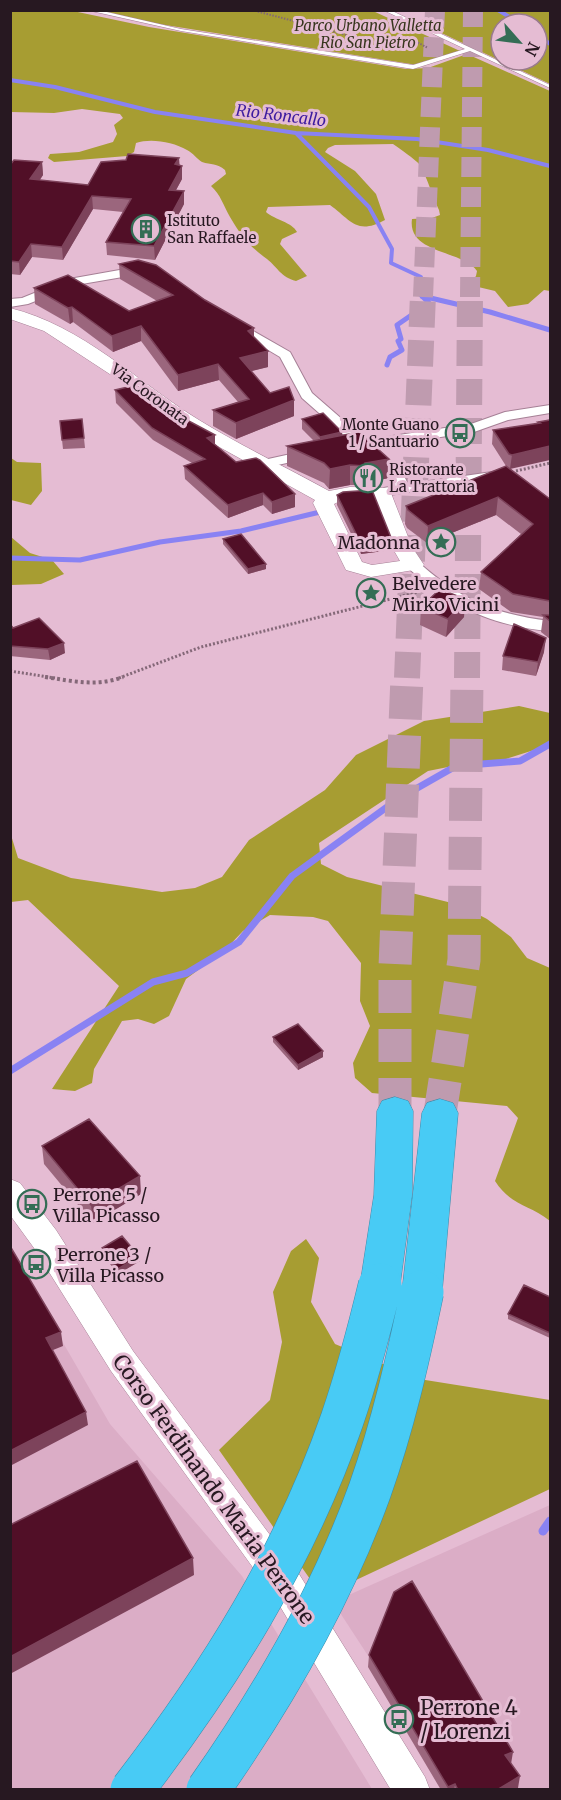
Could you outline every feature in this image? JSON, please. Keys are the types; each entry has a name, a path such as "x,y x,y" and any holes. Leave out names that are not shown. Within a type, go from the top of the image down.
{"highway":[{"path":"208,1790 266,1705 302,1642 360,1520 398,1403 412,1348 401,1289 393,1195 395,1111"},
{"path":"132,1790 183,1721 223,1661 293,1538 322,1476 346,1415 360,1371 401,1289 433,1199 440,1113"}],"street":[{"path":"10,303 24,301 83,280 139,269 156,274"},
{"name":"Via Coronata","path":"10,314 38,322 64,335 192,424 327,498"},
{"path":"222,317 285,355 307,395 397,475 400,479 391,491 402,547 413,565 436,586 463,604 482,613 550,626"},
{"path":"264,464 362,444 474,428 505,416 550,409"},
{"path":"413,565 371,572 352,566 323,502 334,495 391,491 504,474"},
{"name":"Corso Ferdinando Maria Perrone","path":"10,1191 45,1239 122,1361 287,1586 412,1790"}],"lane":[{"path":"89,10 181,30 413,67 469,50"},
{"path":"385,10 550,87"}],"path":[{"path":"252,10 396,48 411,39 436,52 458,54"},
{"path":"504,474 550,463"},
{"path":"10,671 60,677 90,684 109,682 201,648 436,586"}],"shaded area":[{"path":"10,1251 110,1424 242,1576 372,1789 11,1789"},
{"path":"550,1505 550,1789 455,1789 333,1602"}],"green space":[{"path":"11,11 73,11 149,27 406,69 428,68 467,54 489,64 489,72 507,72 550,91 550,291 544,290 528,304 508,307 495,291 474,286 472,281 477,271 470,264 418,239 413,230 412,219 432,218 440,215 439,210 420,165 393,144 335,145 325,152 355,171 376,194 385,220 375,225 360,226 354,224 330,205 268,207 266,212 297,232 282,239 280,244 307,276 296,281 283,275 255,250 234,224 220,197 211,186 226,174 225,170 217,165 202,162 181,147 148,141 136,143 134,152 127,156 54,162 48,158 50,154 79,152 113,142 117,134 114,125 123,118 120,114 82,109 54,113 11,112"},
{"name":"Parco Urbano Valletta Rio San Pietro","path":"98,11 373,11 460,51 417,65 159,24"},
{"path":"423,11 550,11 550,84 524,72 549,72 549,12 489,12 489,55 418,22 431,15"},
{"path":"11,458 17,462 41,463 42,491 31,505 11,500"},
{"path":"11,537 30,553 52,560 64,574 41,584 11,585"},
{"path":"519,706 550,713 550,745 490,764 458,765 428,771 319,843 321,864 347,877 460,905 487,919 511,937 527,958 550,968 550,1221 507,1195 495,1181 518,1118 507,1106 372,1093 355,1078 353,1063 370,1026 360,1001 361,963 328,921 313,917 270,915 243,931 224,951 186,979 169,1016 154,1024 138,1019 122,1021 94,1069 92,1083 75,1091 52,1089 119,986 28,900 11,902 11,835 18,858 71,878 162,892 195,888 222,877 249,840 325,790 356,755 424,721"},
{"path":"306,1239 319,1258 311,1302 335,1344 419,1379 550,1400 550,1489 322,1596 219,1450 270,1400 282,1342 273,1292 291,1251"}],"building":[{"path":"128,154 179,158 175,164 182,166 169,190 184,191 154,246 106,242 131,199 92,196 62,247 31,244 19,262 10,261 10,165 14,160 42,162 30,179 88,185 101,162 126,160"},
{"path":"138,260 156,265 205,300 254,328 248,331 268,351 240,358 270,393 289,387 294,400 236,423 213,410 249,399 218,364 178,375 141,326 112,336 72,307 68,308 34,288 68,275 129,311 173,295 119,264"},
{"path":"136,385 172,420 182,423 189,421 215,435 207,438 236,462 256,458 260,460 295,494 272,502 263,493 228,505 184,466 205,459 152,428 115,390"},
{"path":"323,413 342,432 320,437 302,419"},
{"path":"82,419 84,438 62,440 60,421"},
{"path":"550,420 550,446 512,455 493,430 540,423 538,422"},
{"path":"359,432 389,459 365,463 366,466 350,465 330,469 324,463 287,446"},
{"path":"506,466 550,499 550,601 513,594 481,572 533,524 498,497 428,526 406,506"},
{"path":"372,490 392,540 361,544 337,495 343,492"},
{"path":"241,534 266,564 248,569 223,539"},
{"path":"440,589 465,599 448,619 421,607"},
{"path":"39,618 64,643 48,649 10,646 10,624 13,628"},
{"path":"514,624 546,638 538,662 503,656"},
{"path":"298,1024 323,1051 298,1065 273,1037"},
{"path":"89,1119 140,1176 91,1205 42,1146"},
{"path":"122,1236 139,1256 118,1269 102,1248"},
{"path":"10,1246 61,1332 46,1338 86,1412 10,1451"},
{"path":"524,1285 550,1297 550,1333 508,1314"},
{"path":"137,1461 193,1558 10,1657 10,1525"},
{"path":"412,1581 513,1752 505,1755 520,1776 497,1790 458,1790 455,1784 448,1787 369,1655 394,1592"}],"waterway":[{"name":"Rio Roncallo","path":"10,80 55,87 155,112 296,133"},
{"name":"Rio Roncallo","path":"296,133 417,139 488,150 550,166"},
{"path":"296,133 369,207 392,249 391,263 421,277 422,296"},
{"path":"387,365 390,357 402,350 398,341 401,339 397,325 429,303 422,296"},
{"path":"422,296 490,312 550,330"},
{"path":"422,296 426,297"},
{"path":"10,558 80,560 160,542 241,531 320,512"},
{"path":"10,1071 153,982 187,973 239,942 292,876 398,799 456,766 520,761 550,744"},
{"path":"543,1531 550,1521"}],"tunnel":[{"path":"423,297 435,10"},
{"path":"470,297 473,10"},
{"path":"407,678 423,295"},
{"path":"467,678 470,295"},
{"path":"395,1111 395,967 407,677"},
{"path":"440,1113 464,960 467,677"}],"place":[{"name":"Istituto San Raffaele","path":"146,229"},
{"name":"Monte Guano 1 / Santuario","path":"460,433"},
{"name":"Ristorante La Trattoria","path":"368,478"},
{"name":"Madonna","path":"441,542"},
{"name":"Belvedere Mirko Vicini","path":"371,593"},
{"name":"Perrone 5 / Villa Picasso","path":"32,1204"},
{"name":"Perrone 3 / Villa Picasso","path":"36,1264"},
{"name":"Perrone 4 / Lorenzi","path":"399,1719"}]}
